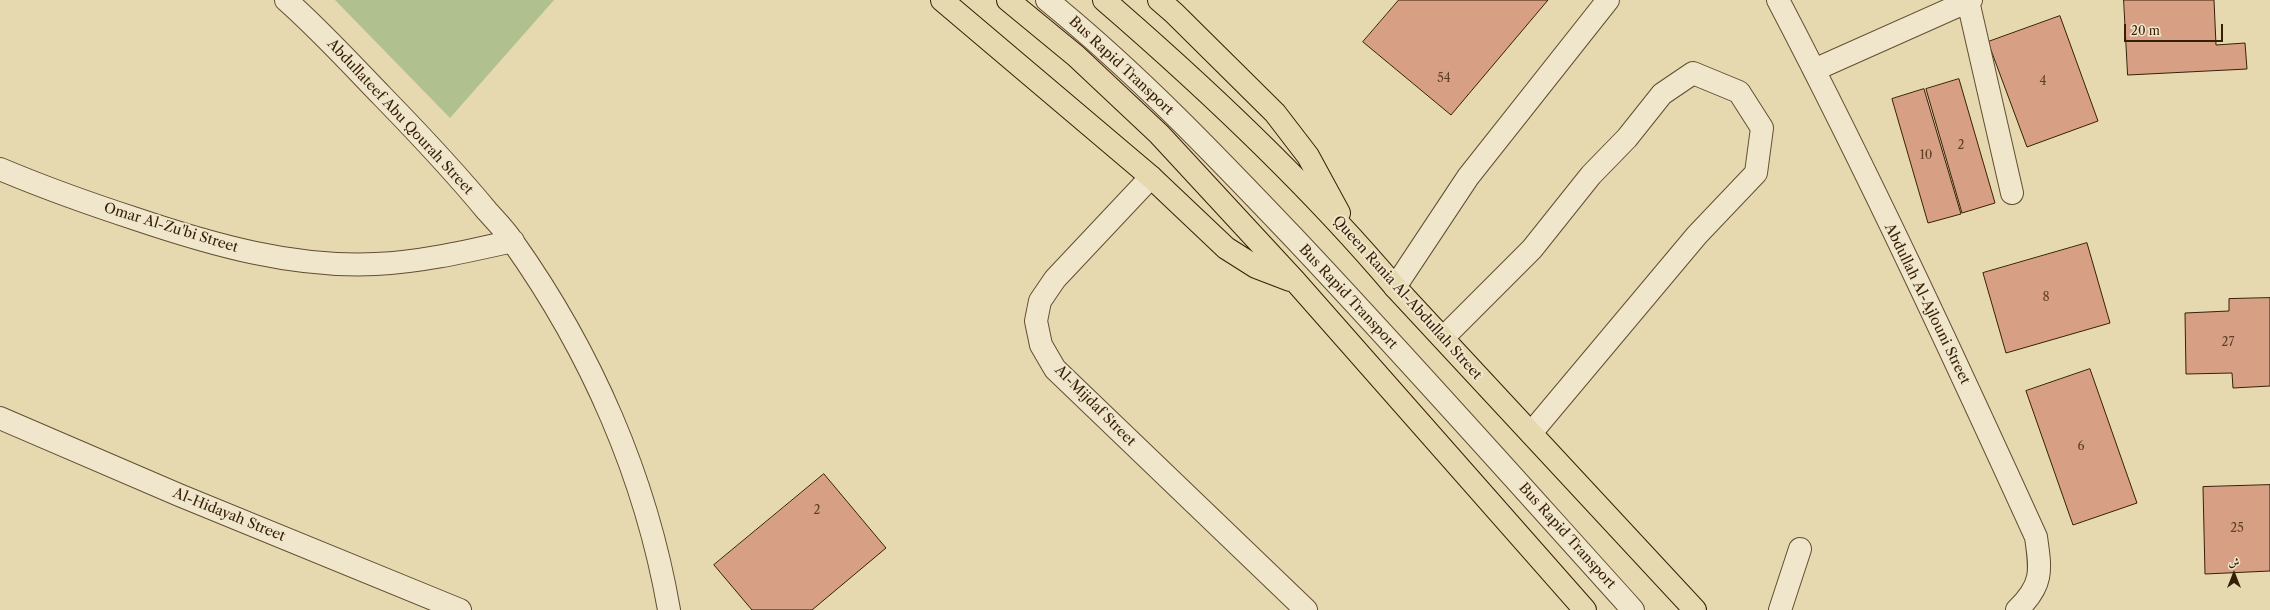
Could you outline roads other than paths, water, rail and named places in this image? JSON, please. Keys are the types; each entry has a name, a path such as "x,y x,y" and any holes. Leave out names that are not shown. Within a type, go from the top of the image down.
{"main road":[{"path":"942,0 1151,177 1226,248 1256,267 1295,281"},
{"path":"1008,0 1076,56 1159,134 1295,281 1585,610"},
{"name":"Queen Rania Al-Abdullah Street","path":"1104,0 1196,80 1350,233 1395,287 1695,610"},
{"path":"1159,0 1275,113 1308,156 1350,233"}],"street":[{"name":"Abdullateef Abu Qourah Street","path":"286,0 308,20 425,139 513,242 582,351 619,434 644,506 659,558 669,610"},
{"name":"Bus Rapid Transport","path":"1047,0 1128,70 1209,148 1352,300 1633,610"},
{"name":"Bus Rapid Transport","path":"1070,0 1135,56 1183,102 1647,610"},
{"path":"1395,287 1468,178 1608,0"},
{"name":"Abdullah Al-Ajlouni Street","path":"1778,0 1814,70 1966,383 2036,537 2040,564 2038,583 2030,598 2017,610"},
{"path":"1814,70 1969,1 2012,193"},
{"path":"1443,338 1532,249 1591,175 1627,138 1662,94 1693,73 1739,92 1762,128 1756,173 1697,235 1531,433"},
{"name":"Omar Al-Zu'bi Street","path":"0,169 50,190 187,236 284,259 311,262 375,264 410,262 513,242"},
{"name":"Al-Mijdaf Street","path":"1151,177 1055,279 1040,301 1036,321 1041,345 1055,369 1306,610"},
{"name":"Al-Hidayah Street","path":"0,418 179,495 460,610"},
{"path":"1780,610 1800,549"}]}
